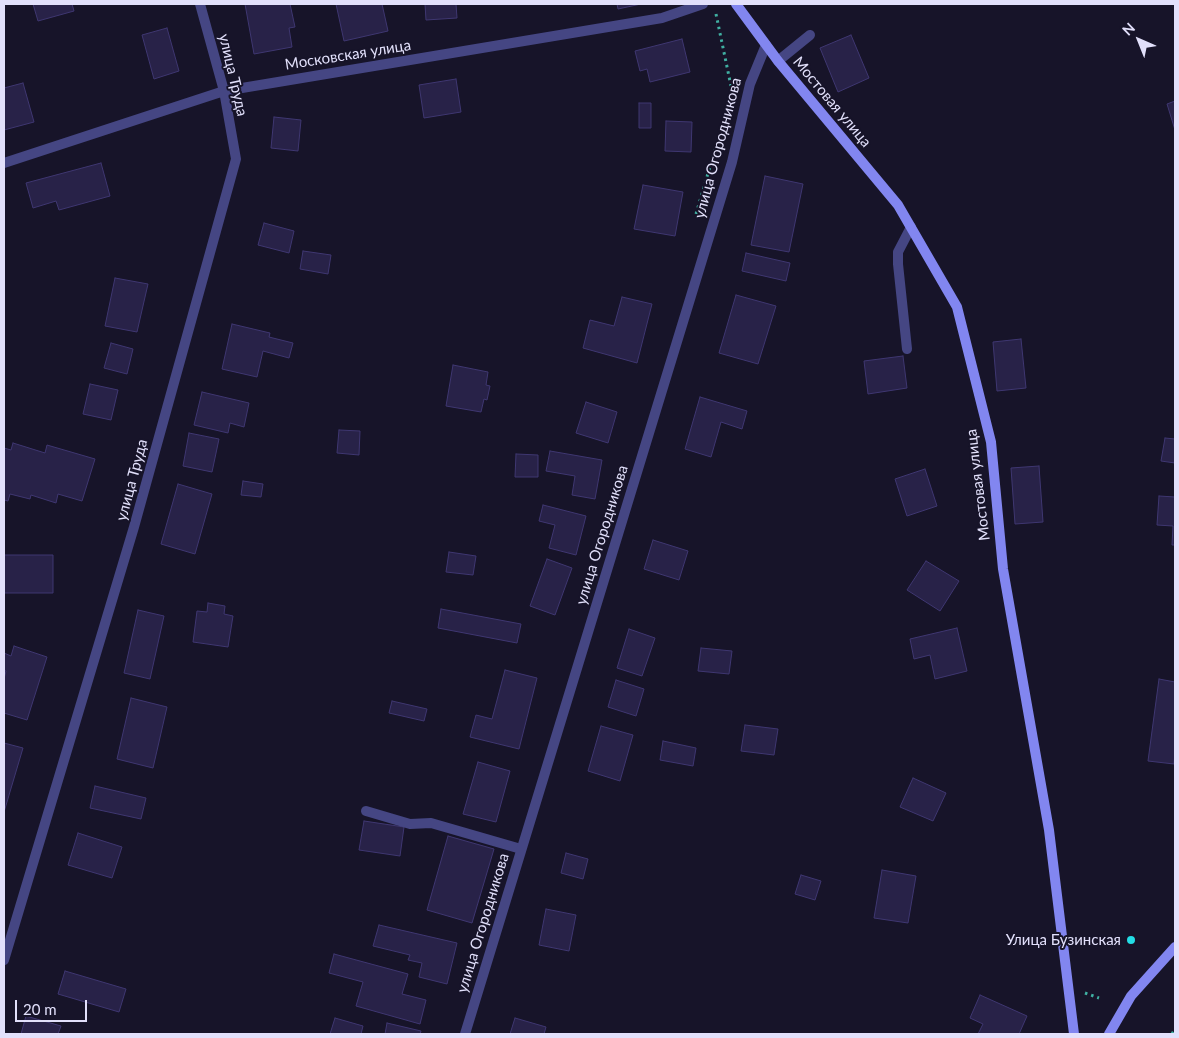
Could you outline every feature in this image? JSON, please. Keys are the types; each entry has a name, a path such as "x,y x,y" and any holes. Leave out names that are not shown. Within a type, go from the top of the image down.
{"main road":[{"name":"Мостовая улица","path":"736,4 778,61 898,205 957,307 991,442 1003,569 1049,830 1074,1034"},
{"path":"1108,1034 1131,996 1175,947"}],"street":[{"name":"улица Труда","path":"4,960 132,537 236,159 224,91 200,4"},
{"name":"Московская улица","path":"4,163 224,91 662,18 703,4"},
{"path":"778,61 810,35"},
{"name":"улица Огородникова","path":"465,1034 732,162 750,84 766,45"},
{"path":"907,349 898,252 911,227"},
{"path":"366,811 410,824 431,823 522,849"}],"path":[{"path":"716,13 732,90"},
{"path":"696,214 718,138"},
{"path":"1085,993 1099,998"},
{"path":"1172,1034 1175,1028"}],"building":[{"path":"33,4 72,4 74,11 38,21"},
{"path":"245,4 290,4 295,27 289,28 292,47 254,54"},
{"path":"336,4 382,4 388,31 344,41"},
{"path":"425,4 456,4 457,18 426,20"},
{"path":"617,4 641,4 618,9"},
{"path":"167,28 179,71 154,79 142,35"},
{"path":"851,35 869,78 838,92 820,48"},
{"path":"682,39 690,72 650,82 647,69 640,71 635,51"},
{"path":"456,79 461,112 424,118 419,85"},
{"path":"23,83 34,122 4,130 4,88"},
{"path":"1175,101 1175,130 1167,104"},
{"path":"639,103 651,103 651,128 639,128"},
{"path":"274,117 301,120 298,151 271,148"},
{"path":"666,121 692,122 691,152 665,151"},
{"path":"101,163 110,196 59,210 56,201 33,208 26,183"},
{"path":"765,176 803,184 789,252 751,245"},
{"path":"643,185 683,192 675,236 634,229"},
{"path":"264,223 294,231 289,253 258,245"},
{"path":"303,251 331,255 328,274 300,269"},
{"path":"746,253 790,263 786,281 742,271"},
{"path":"115,278 148,284 137,332 105,326"},
{"path":"736,295 776,306 758,364 719,353"},
{"path":"622,297 652,304 637,363 583,348 590,320 614,326"},
{"path":"232,324 270,333 269,337 293,343 289,358 263,351 257,377 222,369"},
{"path":"1021,339 1026,388 997,391 993,342"},
{"path":"111,343 133,349 127,374 104,368"},
{"path":"903,356 907,388 868,394 864,361"},
{"path":"453,365 488,372 486,385 490,386 487,400 484,399 481,412 446,406"},
{"path":"90,384 118,390 111,420 83,414"},
{"path":"202,392 249,403 244,427 230,423 228,433 194,425"},
{"path":"700,397 747,411 742,429 721,422 711,457 685,449"},
{"path":"586,402 617,412 608,443 576,433"},
{"path":"339,430 360,431 359,455 337,453"},
{"path":"189,433 219,439 212,472 183,466"},
{"path":"1165,438 1175,439 1175,463 1161,461"},
{"path":"13,443 45,453 47,445 95,459 82,501 58,494 56,503 31,495 30,499 10,494 8,501 4,500 4,448 11,450"},
{"path":"550,451 602,460 595,499 572,495 575,476 546,471"},
{"path":"516,454 538,455 538,477 515,477"},
{"path":"1039,466 1043,522 1015,524 1011,468"},
{"path":"925,469 937,506 907,516 895,479"},
{"path":"243,481 263,484 261,497 241,495"},
{"path":"178,484 212,494 195,554 161,544"},
{"path":"1159,496 1175,497 1175,545 1172,545 1173,526 1157,525"},
{"path":"543,505 586,516 576,555 549,548 555,525 539,521"},
{"path":"653,540 688,551 679,580 644,569"},
{"path":"449,552 476,556 473,575 446,572"},
{"path":"4,555 53,555 53,593 4,593"},
{"path":"547,559 572,568 555,615 530,606"},
{"path":"926,561 959,581 940,611 907,590"},
{"path":"208,603 225,606 224,614 233,616 228,647 193,642 197,611 207,612"},
{"path":"441,609 521,624 517,643 438,628"},
{"path":"138,610 164,616 150,679 124,673"},
{"path":"957,628 967,671 935,679 930,655 914,659 910,639"},
{"path":"629,629 655,638 642,676 617,668"},
{"path":"14,646 47,657 27,720 4,713 4,679 6,671 4,670 4,653 11,656"},
{"path":"701,648 732,651 729,674 698,671"},
{"path":"505,670 537,678 519,749 470,737 476,715 492,719"},
{"path":"1159,679 1175,682 1174,764 1148,761"},
{"path":"616,680 644,689 636,716 608,707"},
{"path":"131,698 167,707 153,768 117,759"},
{"path":"392,701 427,709 424,721 389,713"},
{"path":"745,725 778,729 774,755 741,751"},
{"path":"601,726 633,735 620,781 588,771"},
{"path":"663,741 696,748 693,766 660,760"},
{"path":"4,743 23,748 4,812"},
{"path":"478,762 510,771 496,822 463,814"},
{"path":"913,778 946,793 933,821 900,807"},
{"path":"95,786 146,798 141,819 90,808"},
{"path":"364,821 404,827 400,856 359,850"},
{"path":"78,833 122,847 112,878 68,865"},
{"path":"448,836 494,849 472,923 427,910"},
{"path":"566,853 588,859 583,879 561,873"},
{"path":"882,870 916,876 908,923 874,918"},
{"path":"801,875 821,881 815,900 795,894"},
{"path":"546,909 576,915 569,951 539,945"},
{"path":"379,925 457,943 447,984 419,977 422,963 408,960 410,955 373,946"},
{"path":"334,954 408,974 402,994 426,1000 420,1024 356,1006 363,982 329,973"},
{"path":"65,971 126,989 119,1012 58,994"},
{"path":"980,995 1027,1016 1019,1034 978,1034 983,1024 970,1018"},
{"path":"26,1016 61,1026 58,1034 21,1034"},
{"path":"335,1018 363,1026 361,1034 330,1034"},
{"path":"515,1018 546,1027 544,1034 510,1034"},
{"path":"387,1023 421,1031 420,1034 385,1034"}],"place":[{"name":"Улица Бузинская","path":"1131,940"}]}
